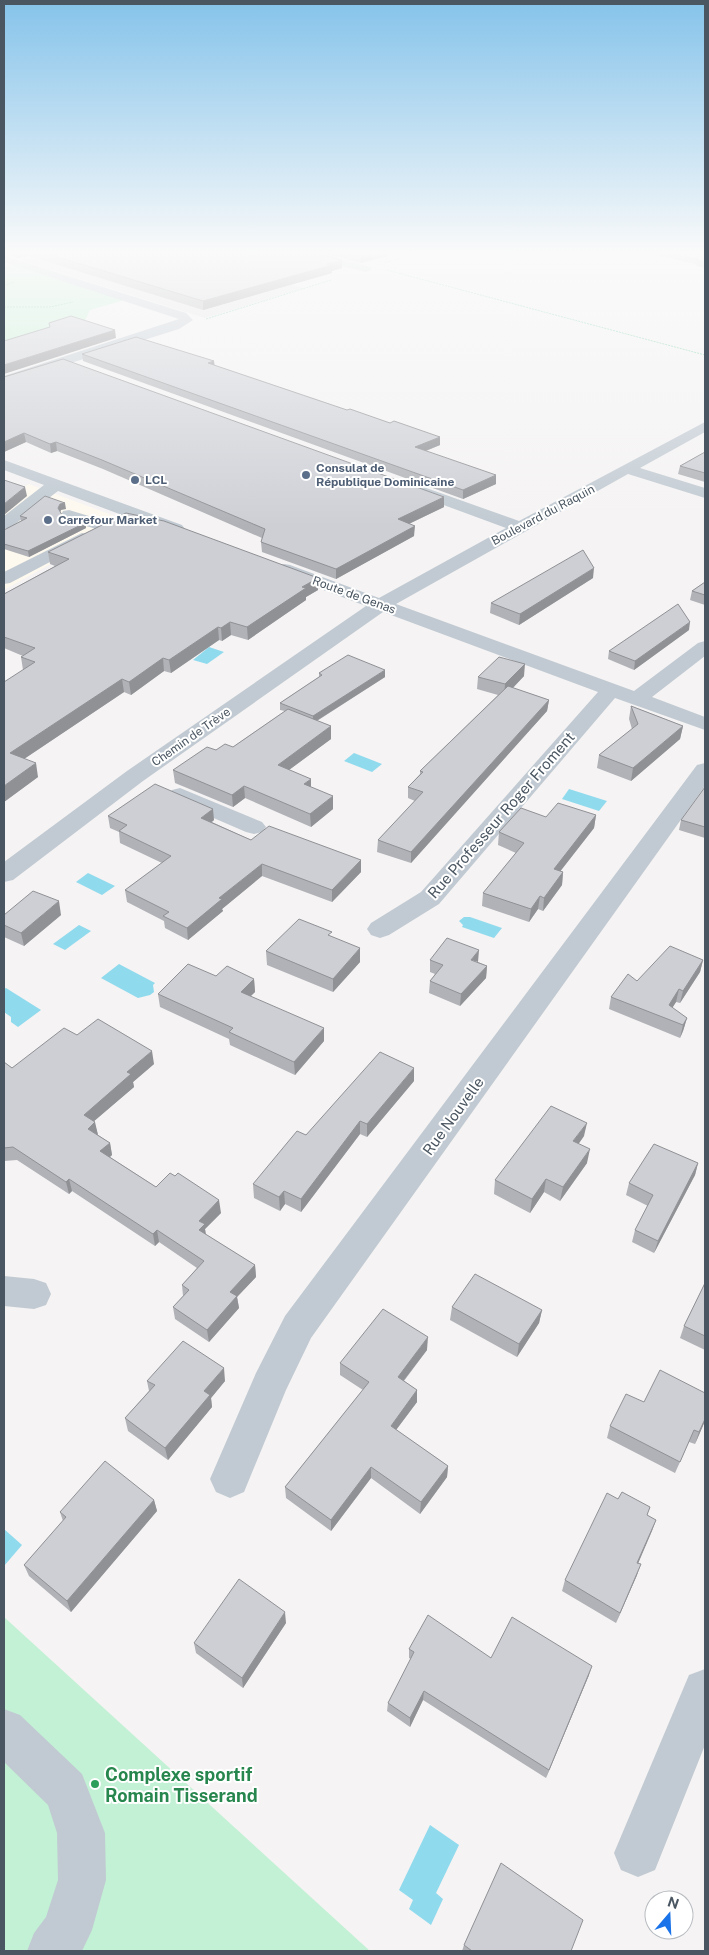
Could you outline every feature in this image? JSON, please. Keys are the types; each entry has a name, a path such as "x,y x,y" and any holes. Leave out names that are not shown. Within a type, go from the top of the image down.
{"street":[{"path":"4,380 120,343"},
{"path":"64,361 86,369"},
{"name":"Boulevard du Raquin","path":"381,605 705,426"},
{"path":"4,465 193,535"},
{"path":"627,469 705,493"},
{"path":"392,480 520,528"},
{"path":"4,524 56,484"},
{"path":"34,500 106,527"},
{"path":"4,579 133,513"},
{"name":"Route de Genas","path":"272,564 705,724"},
{"name":"Chemin de Trève","path":"4,874 135,776 381,605"},
{"path":"637,698 705,648"},
{"name":"Rue Professeur Roger Froment","path":"380,929 430,898 611,689"},
{"name":"Rue Nouvelle","path":"230,1479 269,1385 298,1327 705,770"},
{"path":"135,776 254,827"},
{"path":"638,1853 705,1691"},
{"path":"4,1731 66,1790 81,1833 82,1880 67,1930 52,1951"}],"path":[{"path":"662,343 705,355"}],"shaded area":[{"path":"29,484 128,521 4,590 4,497"}],"green space":[{"name":"Complexe sportif Romain Tisserand","path":"4,1617 370,1951 4,1951"}],"water":[{"path":"209,647 224,652 207,664 193,660"},
{"path":"354,753 382,764 372,772 344,761"},
{"path":"569,789 607,801 599,811 562,799"},
{"path":"88,873 115,886 102,895 76,882"},
{"path":"464,917 470,917 502,928 494,938 462,927 463,925 459,921"},
{"path":"79,925 91,931 65,950 53,944"},
{"path":"119,964 155,983 153,985 154,992 138,998 101,978"},
{"path":"6,988 41,1010 18,1027 11,1022 11,1017 4,1012 4,989"},
{"path":"4,1529 22,1545 4,1566"},
{"path":"430,1825 459,1845 436,1893 443,1899 431,1925 409,1909 413,1900 399,1890"}],"building":[{"path":"4,343 73,343 4,365"},
{"path":"116,343 156,343 214,361 208,363 347,410 350,409 390,423 394,421 440,437 415,447 496,475 463,490 82,354"},
{"path":"63,359 444,497 398,519 415,526 336,569 261,542 265,529 56,442 50,444 24,433 4,442 4,377"},
{"path":"705,452 705,473 680,466"},
{"path":"4,480 25,487 4,504"},
{"path":"45,496 65,503 60,504 58,508 62,515 85,523 28,551 4,544 4,530 27,518 20,516"},
{"path":"126,513 164,521 318,578 302,587 306,588 247,627 230,622 221,628 218,627 169,660 163,658 129,682 122,679 10,753 36,763 4,786 4,682 35,662 21,657 35,648 4,637 4,594 69,559 48,552"},
{"path":"583,550 594,568 520,614 491,603"},
{"path":"705,582 705,595 692,591"},
{"path":"678,604 690,622 635,661 609,651"},
{"path":"348,655 385,670 313,716 280,703 322,675 319,673"},
{"path":"499,657 525,664 505,684 478,677"},
{"path":"508,686 549,700 411,852 378,840 423,792 408,787 423,772 420,771"},
{"path":"631,706 683,726 633,768 599,755 638,724"},
{"path":"288,709 331,726 278,765 311,779 304,784 333,796 310,814 244,786 232,795 173,770 207,747 216,750 225,744 233,747"},
{"path":"155,784 213,809 201,818 251,840 269,826 361,860 332,890 262,864 219,898 222,899 187,928 163,916 169,912 125,890 171,856 119,831 127,825 108,816"},
{"path":"705,787 705,827 681,820"},
{"path":"558,803 596,815 554,869 563,872 544,898 540,896 531,909 483,893 524,843 499,832 521,808 546,817"},
{"path":"33,891 59,901 21,933 4,925 4,915"},
{"path":"299,919 332,932 328,935 360,948 333,979 266,951"},
{"path":"447,938 479,950 471,960 487,966 461,994 430,981 443,965 430,960"},
{"path":"670,946 703,960 683,991 679,989 669,1005 687,1018 683,1025 611,997 628,974 637,981"},
{"path":"188,964 216,976 227,966 254,979 241,992 324,1028 294,1062 229,1032 233,1028 158,994"},
{"path":"98,1019 152,1051 127,1072 131,1074 84,1115 95,1122 88,1129 110,1143 100,1151 156,1187 170,1173 175,1176 178,1173 219,1200 199,1221 205,1224 199,1230 255,1265 230,1292 237,1296 207,1330 173,1307 189,1290 182,1285 204,1261 157,1230 153,1234 69,1179 66,1182 13,1147 4,1148 4,1062 12,1068 64,1028 77,1035"},
{"path":"380,1052 414,1068 367,1124 360,1121 301,1199 284,1191 279,1197 253,1184 297,1131 306,1135"},
{"path":"551,1106 587,1123 573,1141 590,1149 563,1187 546,1179 532,1199 495,1180"},
{"path":"654,1144 698,1163 658,1241 635,1230 653,1195 629,1183"},
{"path":"475,1274 542,1310 519,1344 452,1307"},
{"path":"705,1283 705,1336 684,1326"},
{"path":"383,1309 428,1337 398,1377 417,1390 391,1426 448,1466 421,1502 371,1467 331,1520 285,1487 369,1382 340,1363"},
{"path":"183,1341 224,1368 204,1391 210,1395 165,1448 125,1418 155,1385 147,1381"},
{"path":"660,1370 705,1393 705,1419 699,1432 694,1430 680,1462 610,1426 626,1394 644,1402"},
{"path":"105,1461 154,1500 67,1601 24,1565 66,1517 60,1512"},
{"path":"622,1492 650,1507 647,1515 656,1520 637,1563 641,1564 620,1613 565,1580 607,1493 618,1499"},
{"path":"239,1579 285,1612 242,1678 194,1643"},
{"path":"428,1615 491,1658 512,1617 592,1666 549,1770 424,1691 410,1718 388,1703 414,1652 409,1649"},
{"path":"501,1863 583,1920 571,1951 472,1951 464,1945"}],"place":[{"name":"Consulat de République Dominicaine","path":"306,475"},
{"name":"LCL","path":"135,480"},
{"name":"Carrefour Market","path":"48,520"},
{"name":"Complexe sportif Romain Tisserand","path":"95,1784"}]}
